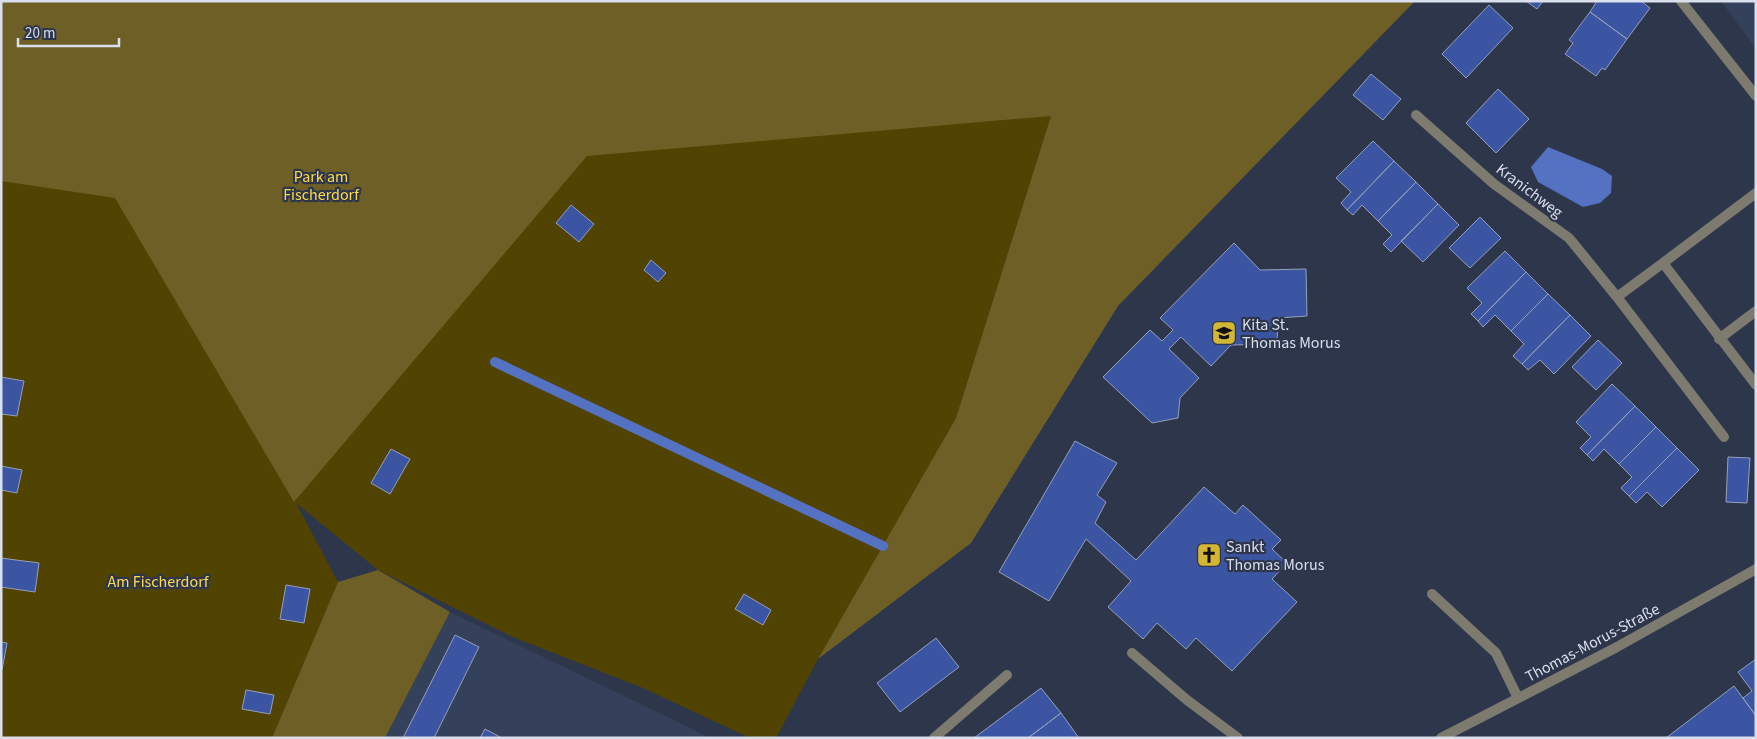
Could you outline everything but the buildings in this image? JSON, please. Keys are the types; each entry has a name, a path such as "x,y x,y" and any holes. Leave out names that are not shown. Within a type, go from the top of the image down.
{"street":[{"path":"1681,1 1756,96"},
{"name":"Kranichweg","path":"1416,115 1494,184 1569,238 1617,297 1724,437"},
{"path":"1617,297 1756,193"},
{"path":"1663,263 1719,339 1756,385"},
{"path":"1719,339 1756,312"},
{"name":"Thomas-Morus-Straße","path":"1441,738 1617,647 1756,569"},
{"path":"1432,594 1496,653 1518,698"},
{"path":"1132,653 1187,700 1238,738"},
{"path":"934,738 1007,675"}],"shaded area":[{"path":"1721,1 1756,1 1756,49"},
{"path":"450,612 711,738 385,738"}],"green space":[{"name":"Am Fischerdorf","path":"1,1 1051,116 956,418 818,659 776,738 750,738 643,688 513,637 378,570 296,503 338,582 272,738 1,738"},
{"name":"Park am Fischerdorf","path":"1,1 1415,1 1118,306 971,543 818,659 956,418 1051,116 587,156 294,502 115,198 1,181"},
{"path":"378,570 450,612 385,738 272,738 338,582"}],"water":[{"path":"1548,147 1602,169 1612,176 1611,193 1600,203 1583,207 1538,182 1531,167"}],"waterway":[{"path":"495,362 883,546"}],"place":[{"name":"Kita St. Thomas Morus","path":"1224,333"},
{"name":"Sankt Thomas Morus","path":"1209,555"}]}
